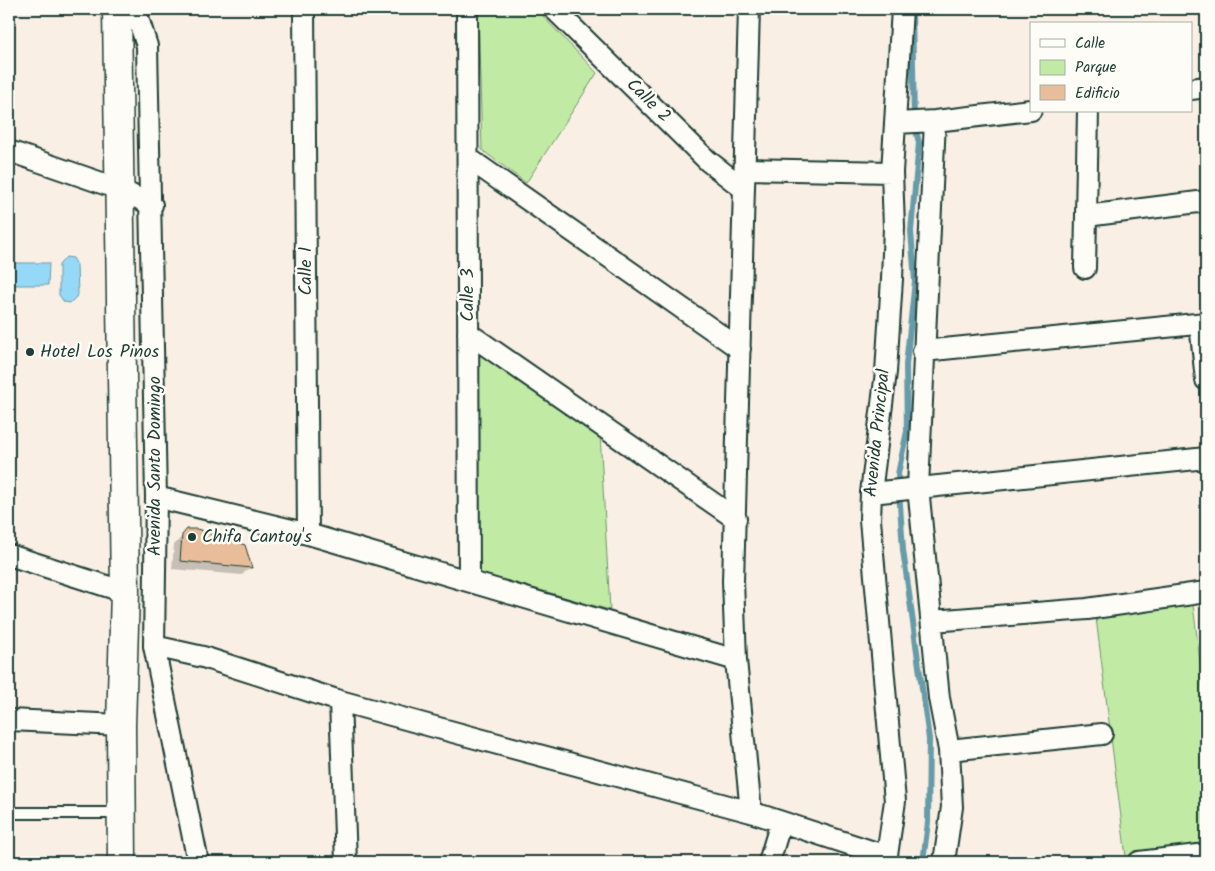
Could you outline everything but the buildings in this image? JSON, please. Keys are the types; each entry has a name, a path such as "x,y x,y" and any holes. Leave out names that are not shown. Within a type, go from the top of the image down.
{"street":[{"name":"Avenida Santo Domingo","path":"117,9 125,592 122,726 122,862"},
{"name":"Avenida Santo Domingo","path":"131,9 138,18 147,46 152,204 156,497 154,646 198,862"},
{"path":"147,46 148,9"},
{"name":"Calle 1","path":"304,9 308,534"},
{"name":"Calle 3","path":"467,9 469,580"},
{"name":"Calle 2","path":"554,9 708,161 744,179"},
{"path":"748,9 733,581 736,660 751,812"},
{"name":"Avenida Principal","path":"902,9 892,172 894,227 886,372 896,490 932,621 939,698 949,750 952,806 944,862"},
{"path":"1192,89 1206,87"},
{"path":"896,123 935,121 1030,110"},
{"path":"1085,268 1088,112"},
{"name":"Avenida Principal","path":"886,859 895,801 889,719 871,544 896,490 923,351 930,269 935,121"},
{"path":"9,151 119,189 152,204"},
{"path":"468,158 740,349"},
{"path":"744,179 892,172"},
{"path":"1086,216 1206,201"},
{"path":"923,351 1203,324 1206,380"},
{"path":"468,332 736,519"},
{"path":"896,490 1206,458"},
{"path":"156,497 308,534 736,660"},
{"path":"9,555 125,592"},
{"path":"932,621 1087,609 1206,595"},
{"path":"154,646 203,657 340,701 751,812 886,859"},
{"path":"340,701 346,862"},
{"path":"9,720 122,726"},
{"path":"949,750 1102,734"},
{"path":"769,862 781,822"},
{"path":"1139,862 1206,854"}],"lane":[{"path":"12,813 122,813"}],"green space":[{"path":"478,9 536,9 597,73 526,183 482,150"},
{"path":"478,351 600,434 610,610 479,573"},
{"path":"1193,605 1206,709 1206,847 1126,857 1096,618"}],"water":[{"path":"66,257 73,258 77,265 78,295 70,303 64,302 59,295 59,265"},
{"path":"9,263 49,263 48,285 9,285"}],"waterway":[{"path":"912,9 914,122 919,143 911,231 915,281 906,365 907,431 898,474 903,550 929,739 928,822 923,862"}],"place":[{"name":"Hotel Los Pinos","path":"30,352"},
{"name":"Chifa Cantoy's","path":"192,537"}]}
